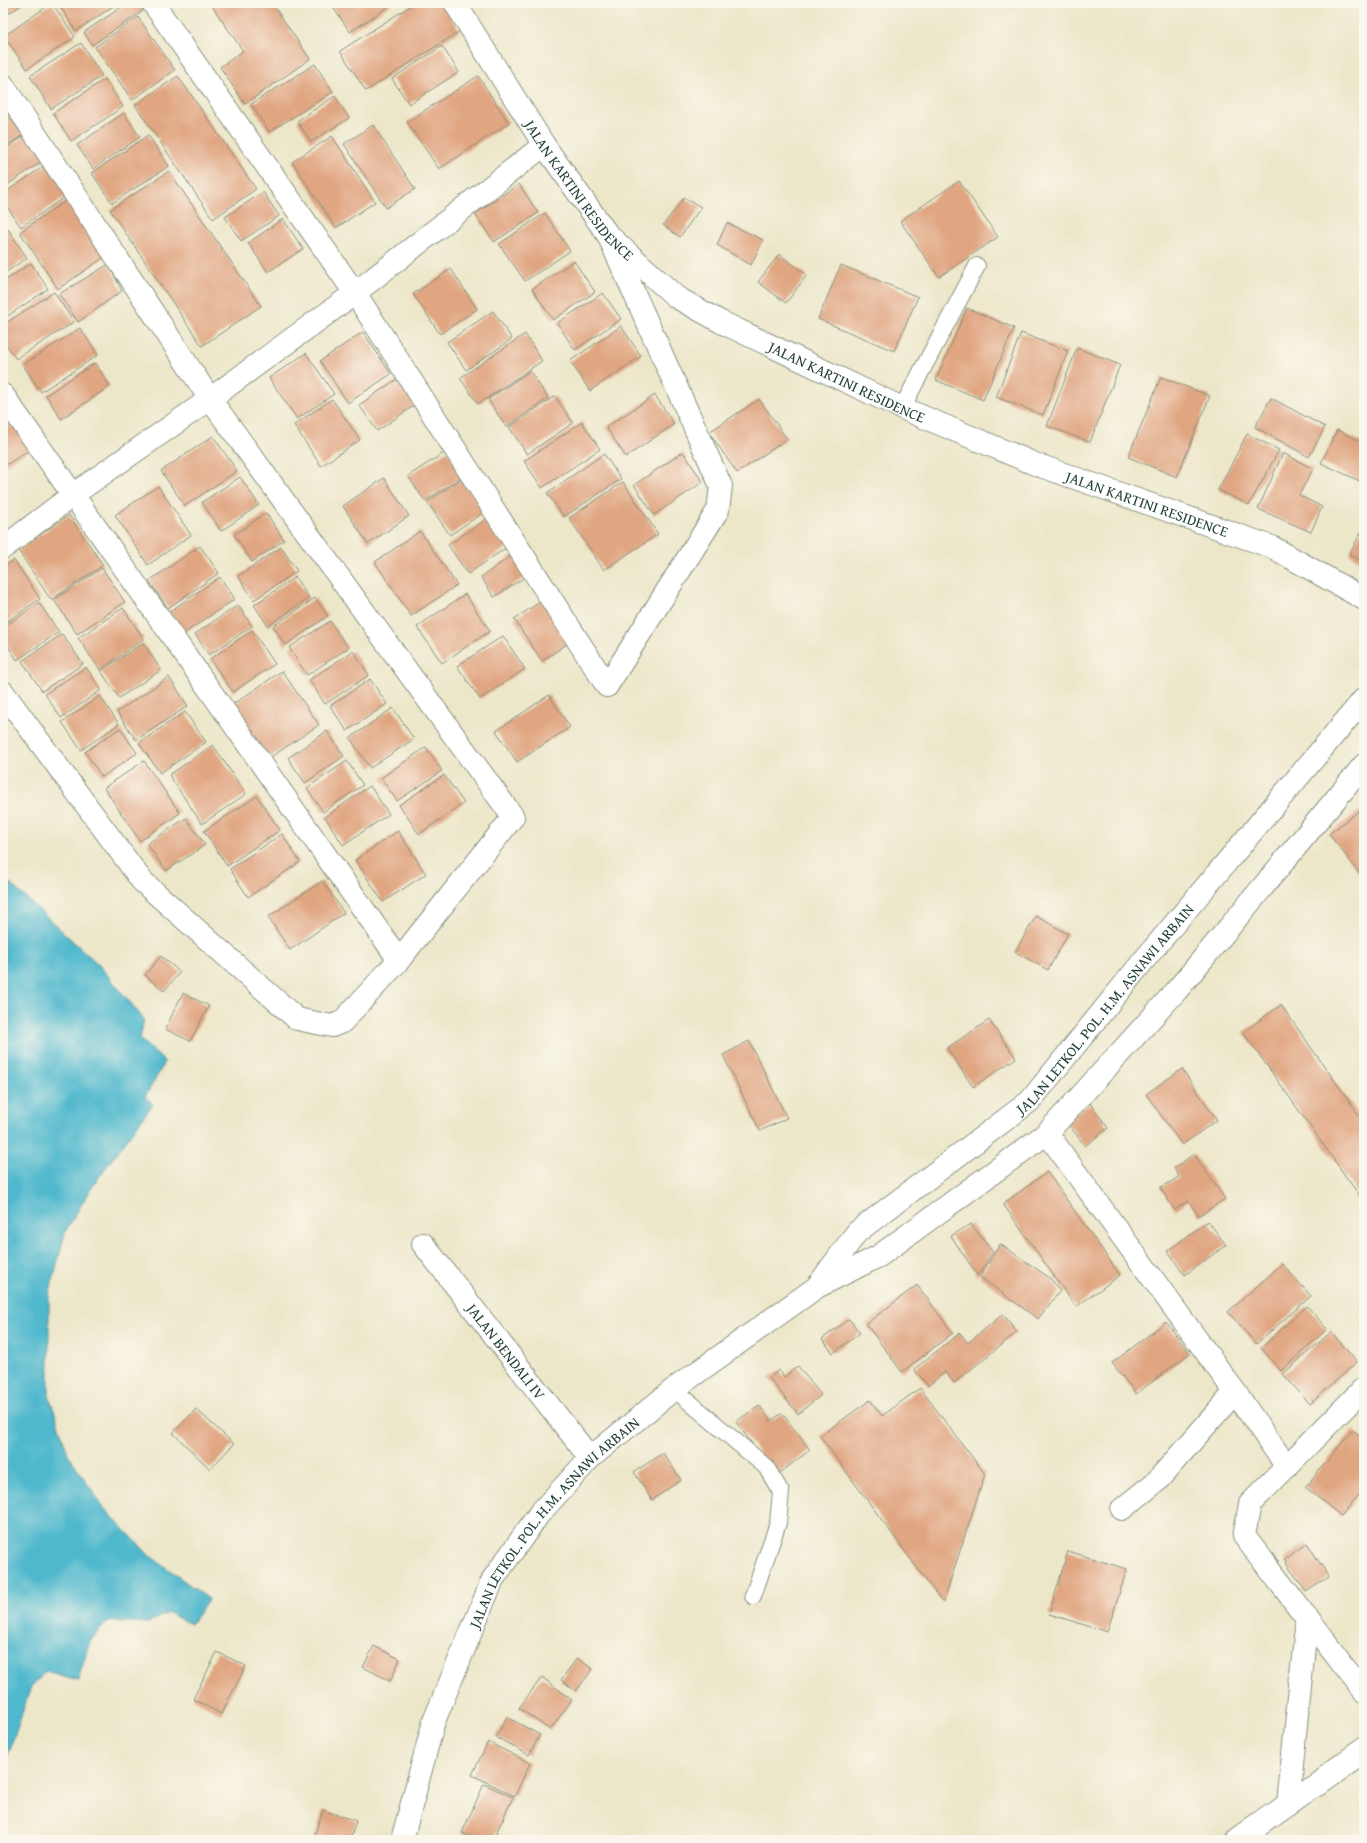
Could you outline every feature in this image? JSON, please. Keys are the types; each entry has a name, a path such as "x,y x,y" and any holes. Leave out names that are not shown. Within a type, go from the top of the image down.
{"street":[{"path":"153,3 355,293 607,686 718,510 721,486 608,235"},
{"name":"JALAN KARTINI RESIDENCE","path":"455,3 544,145 608,235 676,297 721,322 902,408 1035,464 1272,547 1364,599"},
{"path":"3,85 210,399 513,817 399,960 342,1022 332,1026 297,1019 142,881 3,692"},
{"path":"3,548 74,494 210,399 355,293 544,145"},
{"path":"3,395 74,494 399,960"},
{"name":"JALAN LETKOL. POL. H.M. ASNAWI ARBAIN","path":"817,1287 857,1232 1030,1101 1144,960 1364,699"},
{"name":"JALAN LETKOL. POL. H.M. ASNAWI ARBAIN","path":"402,1840 434,1721 493,1578 538,1514 590,1458 674,1389 817,1287 879,1256 1047,1133 1177,990 1364,765"},
{"path":"1047,1133 1235,1392 1287,1467"},
{"name":"JALAN BENDALI IV","path":"423,1244 590,1458"},
{"path":"1364,1388 1250,1504 1244,1536 1364,1692"},
{"path":"1122,1509 1157,1481 1235,1392"},
{"path":"1288,1804 1307,1617"},
{"path":"1238,1840 1364,1750"}],"lane":[{"path":"902,408 977,266"},
{"path":"674,1389 766,1467 781,1492 778,1523 753,1596"}],"water":[{"path":"3,877 98,964 144,1019 140,1039 165,1062 145,1097 153,1104 96,1181 66,1230 49,1295 49,1395 68,1454 103,1507 149,1555 209,1599 191,1624 168,1613 148,1623 108,1621 90,1641 78,1680 46,1671 31,1687 3,1770"}],"building":[{"path":"3,3 25,3 3,17"},
{"path":"52,3 75,37 27,69 4,36"},
{"path":"58,3 118,3 76,31"},
{"path":"128,3 138,3 143,11 92,45 84,32"},
{"path":"210,3 272,3 310,59 245,104 220,67 243,51"},
{"path":"330,3 394,3 350,32"},
{"path":"415,3 442,3 460,31 366,91 340,51"},
{"path":"138,17 175,70 132,100 95,47"},
{"path":"81,43 102,76 51,109 30,76"},
{"path":"442,46 459,72 409,104 392,79"},
{"path":"315,64 333,92 269,132 251,104"},
{"path":"178,76 256,189 213,219 135,105"},
{"path":"478,76 509,123 439,169 407,122"},
{"path":"105,79 123,107 71,141 53,113"},
{"path":"335,96 349,118 311,142 297,121"},
{"path":"3,99 26,133 3,148"},
{"path":"124,113 140,137 93,169 77,145"},
{"path":"373,125 415,189 386,208 344,144"},
{"path":"30,132 47,158 3,188 3,150"},
{"path":"148,135 169,166 112,203 92,173"},
{"path":"332,136 375,202 336,228 292,162"},
{"path":"47,164 69,194 21,227 3,201 3,194"},
{"path":"169,171 261,306 202,346 110,210"},
{"path":"959,181 998,237 939,277 900,221"},
{"path":"519,184 538,213 494,242 475,214"},
{"path":"263,192 279,216 241,241 225,217"},
{"path":"71,197 109,254 58,289 20,232"},
{"path":"684,198 701,207 680,237 663,225"},
{"path":"545,213 570,251 525,281 499,244"},
{"path":"283,219 303,249 268,272 248,243"},
{"path":"727,223 763,240 751,265 717,245"},
{"path":"8,229 27,258 3,274 3,233"},
{"path":"779,254 807,275 786,303 758,282"},
{"path":"574,261 595,292 553,320 532,289"},
{"path":"31,263 48,289 3,319 3,282"},
{"path":"109,264 122,291 78,322 59,294"},
{"path":"841,265 918,297 894,351 818,319"},
{"path":"451,269 477,309 440,334 413,294"},
{"path":"54,292 74,322 16,359 3,340 3,325"},
{"path":"603,293 621,319 575,350 557,323"},
{"path":"967,308 1014,328 983,400 936,380"},
{"path":"493,311 512,339 466,370 447,342"},
{"path":"621,326 641,356 590,391 570,361"},
{"path":"80,328 98,355 41,392 23,365"},
{"path":"363,332 391,374 348,403 320,361"},
{"path":"1021,333 1068,351 1043,415 996,397"},
{"path":"525,334 542,361 478,404 460,378"},
{"path":"1077,348 1120,365 1090,442 1047,426"},
{"path":"306,353 334,394 297,419 269,378"},
{"path":"95,363 110,386 61,419 46,395"},
{"path":"530,371 548,398 506,427 488,399"},
{"path":"1161,377 1210,396 1177,477 1128,457"},
{"path":"397,379 415,405 377,431 359,405"},
{"path":"655,395 674,424 626,457 606,427"},
{"path":"555,396 573,423 527,454 509,427"},
{"path":"1271,398 1325,427 1309,457 1255,427"},
{"path":"332,399 360,440 321,466 294,425"},
{"path":"759,399 787,439 737,473 709,432"},
{"path":"20,420 37,445 3,467 3,432"},
{"path":"582,422 600,449 542,488 524,461"},
{"path":"1337,430 1364,443 1364,483 1321,463"},
{"path":"1247,434 1279,450 1249,505 1218,490"},
{"path":"213,436 237,471 185,506 161,471"},
{"path":"447,451 463,476 425,501 408,476"},
{"path":"683,452 703,482 654,515 634,485"},
{"path":"1283,453 1313,469 1299,495 1322,507 1311,532 1258,509"},
{"path":"604,454 621,479 564,517 547,493"},
{"path":"467,475 490,508 450,535 427,502"},
{"path":"240,477 259,505 221,531 202,502"},
{"path":"384,478 409,516 368,544 343,506"},
{"path":"623,482 658,534 604,570 569,518"},
{"path":"158,486 191,535 148,565 115,515"},
{"path":"266,513 284,540 252,562 234,535"},
{"path":"69,515 103,565 51,600 18,550"},
{"path":"491,516 510,545 468,574 448,545"},
{"path":"420,531 457,585 411,616 375,562"},
{"path":"1362,531 1364,532 1364,562 1349,554"},
{"path":"200,546 219,573 168,608 149,581"},
{"path":"281,547 297,571 254,600 238,576"},
{"path":"517,552 531,573 494,597 481,577"},
{"path":"14,560 40,599 3,624 3,567"},
{"path":"102,568 125,602 77,634 54,600"},
{"path":"220,577 235,599 183,634 169,612"},
{"path":"295,577 309,598 268,626 254,605"},
{"path":"465,594 490,631 442,663 417,627"},
{"path":"315,598 328,616 285,645 273,626"},
{"path":"546,598 574,639 542,661 514,619"},
{"path":"39,603 59,632 17,660 3,638 3,627"},
{"path":"238,605 252,626 209,655 195,634"},
{"path":"123,608 144,639 100,670 78,638"},
{"path":"330,621 348,648 307,675 289,648"},
{"path":"252,630 275,664 233,692 210,659"},
{"path":"62,634 83,664 42,691 22,661"},
{"path":"503,636 525,669 480,699 457,666"},
{"path":"143,643 161,670 119,698 101,671"},
{"path":"353,651 369,675 325,704 309,680"},
{"path":"86,667 101,690 61,718 45,694"},
{"path":"282,671 319,725 268,759 232,705"},
{"path":"169,677 188,706 136,740 117,712"},
{"path":"370,679 387,704 347,731 330,706"},
{"path":"549,695 570,727 517,762 496,731"},
{"path":"100,696 119,724 81,750 62,722"},
{"path":"393,708 414,739 370,768 350,738"},
{"path":"185,712 206,742 160,773 139,743"},
{"path":"120,728 137,753 102,777 85,752"},
{"path":"327,731 344,756 305,783 288,758"},
{"path":"213,745 246,794 202,824 169,775"},
{"path":"426,747 442,771 397,801 381,778"},
{"path":"144,761 180,813 140,841 104,788"},
{"path":"347,761 363,785 323,812 307,788"},
{"path":"444,775 464,803 419,834 399,805"},
{"path":"370,786 389,814 343,845 325,817"},
{"path":"257,796 280,830 227,866 204,831"},
{"path":"1363,808 1364,810 1364,879 1329,834"},
{"path":"186,818 205,845 166,871 147,844"},
{"path":"398,831 426,874 383,902 355,860"},
{"path":"282,834 300,862 248,897 230,869"},
{"path":"322,881 344,913 290,950 268,917"},
{"path":"1036,916 1068,934 1048,970 1015,952"},
{"path":"161,956 180,972 164,991 145,975"},
{"path":"183,993 209,1006 190,1041 165,1029"},
{"path":"1281,1005 1364,1122 1364,1202 1243,1032"},
{"path":"989,1020 1016,1058 973,1087 947,1048"},
{"path":"749,1041 787,1118 760,1131 723,1055"},
{"path":"1182,1069 1217,1120 1182,1145 1146,1094"},
{"path":"1090,1103 1108,1128 1085,1146 1066,1121"},
{"path":"1194,1154 1225,1199 1199,1216 1188,1201 1175,1210 1160,1188 1179,1177 1174,1168"},
{"path":"1047,1172 1120,1275 1076,1307 1003,1204"},
{"path":"1208,1221 1226,1245 1185,1275 1167,1251"},
{"path":"971,1224 993,1252 978,1276 951,1236"},
{"path":"1000,1244 1050,1278 1060,1291 1038,1319 980,1277"},
{"path":"1282,1264 1311,1296 1256,1344 1228,1312"},
{"path":"917,1285 953,1333 902,1372 866,1324"},
{"path":"1307,1306 1327,1329 1281,1371 1261,1348"},
{"path":"1003,1314 1017,1332 954,1383 945,1372 928,1386 914,1369 960,1333 968,1343"},
{"path":"849,1319 860,1333 833,1353 822,1339"},
{"path":"1166,1322 1190,1353 1136,1394 1112,1363"},
{"path":"1331,1332 1357,1362 1310,1404 1283,1374"},
{"path":"798,1366 821,1395 798,1414 769,1378 779,1370 784,1377"},
{"path":"920,1388 985,1474 943,1603 820,1436 870,1400 882,1416"},
{"path":"759,1405 771,1421 782,1413 810,1450 776,1476 736,1422"},
{"path":"196,1409 234,1444 210,1469 173,1433"},
{"path":"1353,1430 1364,1439 1364,1461 1362,1463 1364,1465 1364,1489 1341,1516 1305,1487"},
{"path":"663,1453 681,1480 652,1500 634,1472"},
{"path":"1307,1543 1329,1577 1306,1592 1284,1559"},
{"path":"1068,1551 1127,1569 1107,1632 1049,1614"},
{"path":"374,1646 400,1659 390,1681 363,1667"},
{"path":"217,1652 246,1666 221,1714 193,1699"},
{"path":"577,1658 593,1669 576,1691 561,1680"},
{"path":"542,1677 572,1700 550,1730 519,1708"},
{"path":"507,1717 540,1735 529,1755 496,1737"},
{"path":"488,1742 530,1763 515,1796 472,1775"},
{"path":"484,1784 513,1797 493,1840 478,1840 462,1833"},
{"path":"323,1810 356,1821 350,1840 313,1840"}]}
